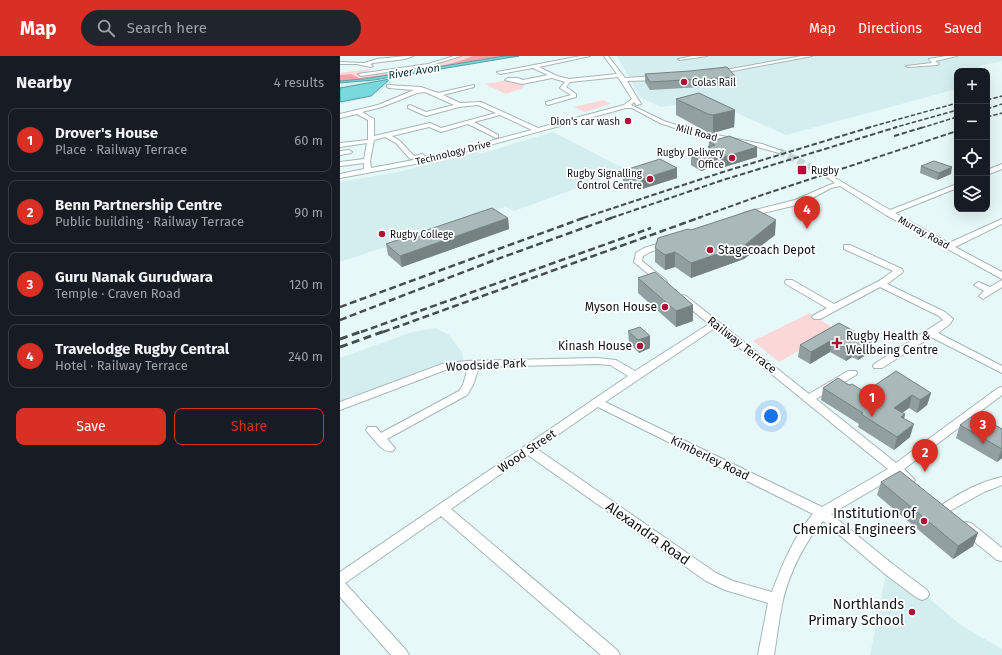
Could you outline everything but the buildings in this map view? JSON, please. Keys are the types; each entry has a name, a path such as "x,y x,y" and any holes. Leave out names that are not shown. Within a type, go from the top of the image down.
{"street":[{"path":"366,64 380,60 398,59 411,56"},
{"path":"361,74 428,65 459,56"},
{"path":"502,70 536,66 588,56"},
{"path":"606,56 622,78 632,102"},
{"path":"680,59 705,56"},
{"path":"713,72 810,56"},
{"path":"908,66 937,64 931,60 955,56"},
{"path":"340,62 357,57"},
{"path":"340,62 366,64 372,66 375,72"},
{"path":"536,66 552,76 569,81 605,77 667,78"},
{"path":"604,70 605,72 601,74 605,77"},
{"path":"508,80 521,82 552,76"},
{"path":"548,103 574,96 563,88 569,81"},
{"path":"389,86 397,85 424,90 459,104"},
{"path":"438,95 472,86"},
{"path":"340,116 358,112 424,90"},
{"path":"554,97 561,100"},
{"name":"Technology Drive","path":"564,122 612,106 632,102"},
{"name":"Technology Drive","path":"340,176 430,159 538,130 632,102"},
{"name":"Mill Road","path":"632,102 641,110 662,122 691,132 762,146 779,151"},
{"path":"410,107 426,114 459,104 479,104 538,130"},
{"path":"358,112 371,119 371,140 367,161 368,171"},
{"path":"441,130 501,113"},
{"path":"469,122 496,136"},
{"path":"340,144 371,140 430,124 449,134"},
{"path":"388,162 426,155 517,130"},
{"path":"387,136 398,142 412,158"},
{"path":"340,153 349,152"},
{"path":"340,164 367,161"},
{"path":"990,172 1002,166"},
{"path":"830,177 846,187"},
{"path":"737,218 798,202 822,191 846,187"},
{"path":"822,191 846,187"},
{"name":"Murray Road","path":"846,187 889,213 1002,276"},
{"path":"889,213 954,187"},
{"path":"950,246 1002,221"},
{"name":"Railway Terrace","path":"678,239 647,250 639,255 638,262 920,490"},
{"path":"817,317 882,283 899,271 847,247"},
{"path":"789,282 834,308"},
{"path":"878,366 931,333 947,322 948,319 942,314 884,286 882,283"},
{"path":"978,285 986,293 1002,283"},
{"name":"Wood Street","path":"340,578 635,376 715,324"},
{"path":"931,333 1002,370"},
{"name":"Woodside Park","path":"340,406 446,366 585,361 612,362 635,376"},
{"path":"389,448 376,434 463,393 468,384 474,365"},
{"path":"809,399 852,373"},
{"path":"840,380 851,387"},
{"path":"766,655 776,599 786,572 807,530 822,513 895,470 1002,390"},
{"name":"Kimberley Road","path":"597,402 822,513 922,594"},
{"name":"Alexandra Road","path":"529,450 711,577 730,586 776,599"},
{"path":"1002,481 992,483 941,507 1002,556"},
{"path":"442,509 612,655"},
{"path":"340,587 401,655"}],"shaded area":[{"path":"462,56 473,56 447,64 402,72 359,78 351,74 340,75 340,73 370,69 369,71 359,74 435,65"},
{"path":"473,56 505,56 364,79 340,81 340,75 351,74 359,78 402,72 447,64"},
{"path":"617,56 1002,56 1002,61 980,66 980,68 954,68 954,90 786,135 710,101 660,107 640,97"},
{"path":"394,78 391,83 372,97 340,104 340,85"},
{"path":"502,81 516,81 524,85 523,88 506,94 485,84"},
{"path":"604,100 610,104 585,112 574,107"},
{"name":"Rugby College","path":"553,132 627,170 514,211 505,207 340,262 340,182 402,171 477,152 480,154"},
{"path":"810,313 836,330 779,362 753,341"},
{"path":"436,328 449,335 462,352 463,362 447,362 432,366 340,402 340,358 412,332"},
{"name":"Northlands Primary School","path":"886,574 912,584 962,626 1002,649 1002,655 870,655"}],"water":[{"name":"River Avon","path":"505,56 519,56 374,80 340,83 340,81 364,79"},
{"path":"390,79 371,96 340,102 340,88"}],"tunnel":[{"path":"779,151 830,177"}],"railway":[{"path":"990,99 1002,96"},
{"path":"867,128 954,104"},
{"path":"990,108 1002,104"},
{"path":"893,128 954,111"},
{"path":"990,116 1002,113"},
{"path":"921,128 954,118"},
{"path":"586,217 723,172 871,127"},
{"path":"611,218 723,180 897,127"},
{"path":"894,136 924,127"},
{"path":"698,218 762,195 954,132"},
{"path":"340,307 586,217"},
{"path":"340,320 492,261 614,217"},
{"path":"383,332 701,217"},
{"path":"361,332 651,228"},
{"path":"340,339 363,331"},
{"path":"340,347 385,331"}],"place":[{"name":"Colas Rail","path":"684,82"},
{"name":"Dion's car wash","path":"628,121"},
{"name":"Rugby Delivery Office","path":"732,158"},
{"name":"Rugby","path":"802,170"},
{"name":"Rugby Signalling Control Centre","path":"650,179"},
{"name":"Travelodge Rugby Central","path":"807,229"},
{"name":"Rugby College","path":"382,234"},
{"name":"Stagecoach Depot","path":"710,250"},
{"name":"Myson House","path":"665,307"},
{"name":"Rugby Health & Wellbeing Centre","path":"837,343"},
{"name":"Kinash House","path":"640,346"},
{"name":"Drover's House","path":"872,417"},
{"name":"Guru Nanak Gurudwara","path":"983,444"},
{"name":"Benn Partnership Centre","path":"925,472"},
{"name":"Institution of Chemical Engineers","path":"924,521"},
{"name":"Northlands Primary School","path":"912,612"}]}
